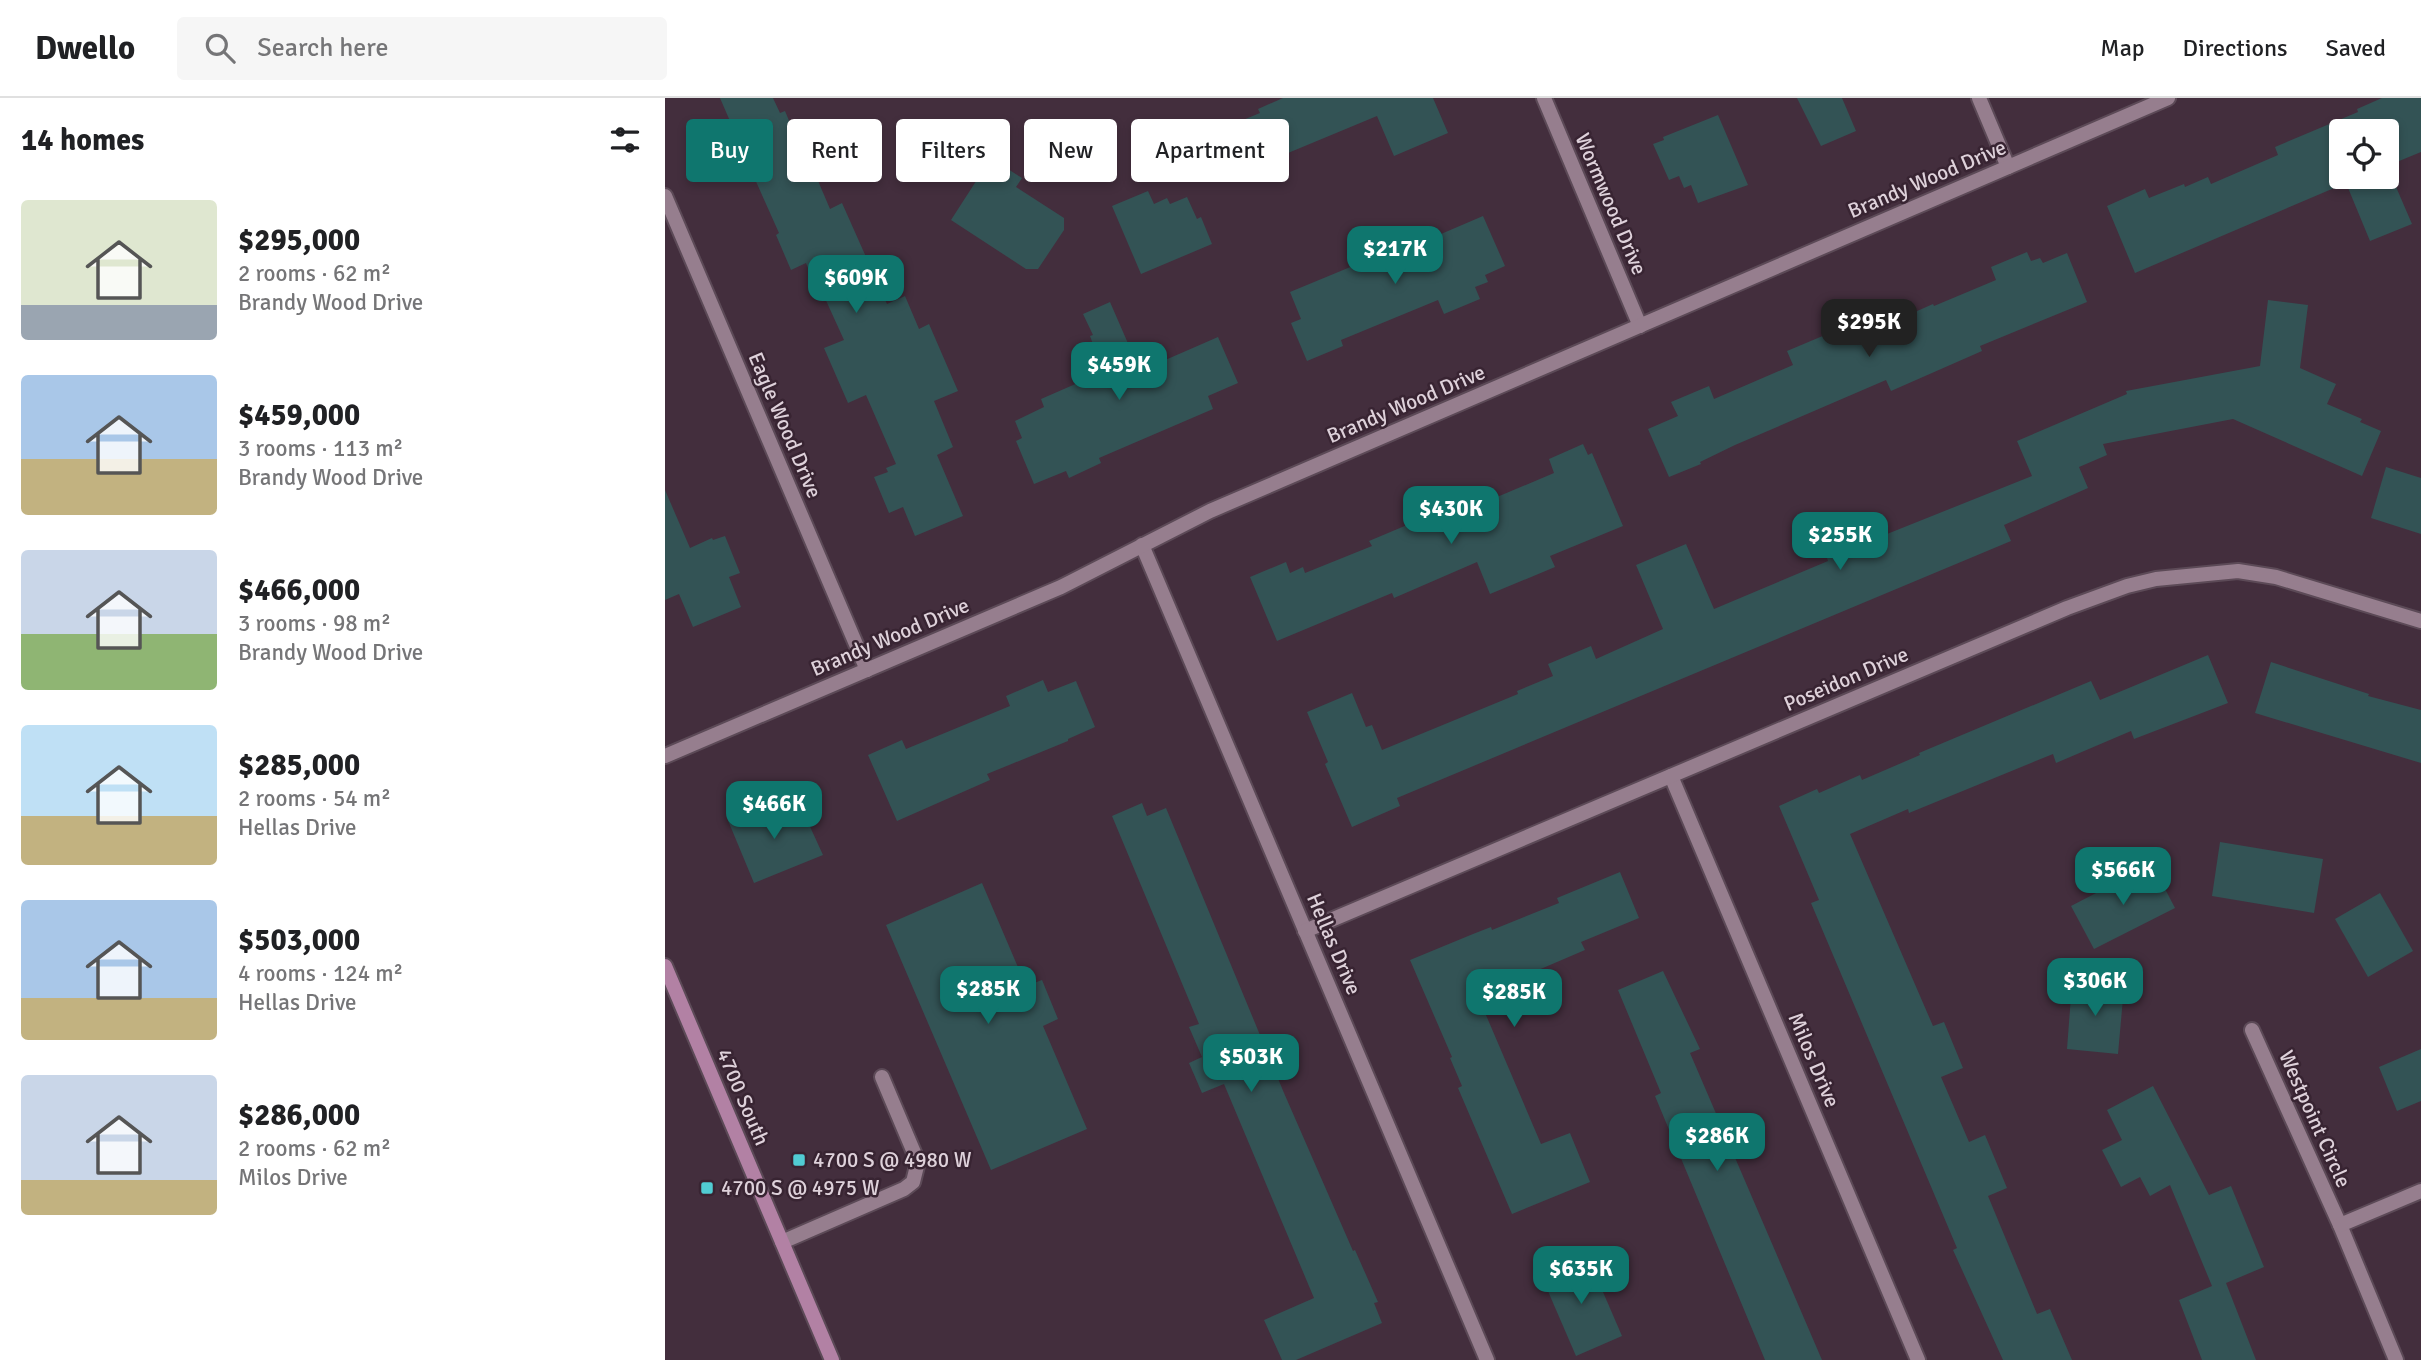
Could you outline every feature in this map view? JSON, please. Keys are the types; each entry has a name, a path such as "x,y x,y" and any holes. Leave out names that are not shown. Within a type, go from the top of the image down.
{"main road":[{"name":"4700 South","path":"665,966 832,1360"}],"street":[{"name":"Wormwood Drive","path":"1544,98 1640,326"},
{"path":"1979,98 2008,167"},
{"name":"Brandy Wood Drive","path":"665,756 1061,587 1210,511 2168,98"},
{"name":"Eagle Wood Drive","path":"665,196 867,670"},
{"name":"Hellas Drive","path":"1142,545 1487,1360"},
{"name":"Poseidon Drive","path":"1305,932 2067,608 2127,586 2156,579 2238,571 2276,577 2421,621"},
{"name":"Milos Drive","path":"1671,776 1918,1360"},
{"name":"Westpoint Circle","path":"2252,1030 2340,1225 2396,1360"},
{"path":"782,1242 904,1189 912,1182 918,1162 882,1077"},
{"path":"2340,1225 2421,1191"}],"building":[{"path":"720,98 773,98 780,113 785,111 788,119 787,182 819,182 830,209 842,203 887,304 905,296 919,329 929,324 958,391 934,401 953,447 937,455 963,516 915,536 903,507 889,513 874,477 888,472 886,468 896,464 866,395 848,403 824,348 844,340 813,272 810,273 806,263 791,270 776,235 779,233 756,182 773,182 773,119 729,119"},
{"path":"1283,98 1433,98 1448,133 1394,156 1377,116 1289,153 1289,119 1245,119 1260,113 1258,109"},
{"path":"1797,98 1842,98 1856,131 1821,146"},
{"path":"2382,98 2421,98 2421,152 2399,161 2399,119 2341,119 2358,112 2357,109"},
{"path":"1718,115 1748,185 1698,203 1691,185 1684,188 1679,176 1669,180 1653,144 1664,140 1663,137"},
{"path":"2329,124 2329,189 2332,189 2135,273 2107,206 2145,189 2149,198 2208,177 2211,184 2278,155 2275,147"},
{"path":"1010,170 1022,178 1016,187 1064,218 1064,230 1038,269 1026,269 951,220 976,182 1010,182"},
{"path":"2348,189 2397,189 2412,224 2370,241"},
{"path":"1148,191 1154,204 1167,198 1170,204 1187,197 1197,219 1201,217 1212,244 1141,274 1112,206"},
{"path":"1483,216 1505,266 1485,275 1488,282 1475,287 1480,299 1444,314 1438,300 1341,340 1343,346 1307,361 1291,323 1301,319 1290,292 1418,239 1420,243"},
{"path":"2027,252 2031,261 2040,258 2043,263 2067,253 2087,302 1980,346 1982,351 1891,391 1886,380 1735,445 1700,462 1701,464 1669,477 1648,429 1678,416 1671,402 1709,386 1714,399 1793,365 1787,351 1825,335 1827,339 1895,310 1899,319 1933,304 1934,306 1996,280 1991,267"},
{"path":"2268,300 2308,305 2300,368 2336,384 2327,404 2362,419 2360,422 2381,431 2362,476 2233,419 2103,444 2107,455 2079,467 2088,488 2004,525 2011,541 1397,798 1400,806 1352,827 1325,764 1328,762 1307,712 1352,693 1366,727 1372,725 1382,750 1518,694 1517,691 1553,676 1548,664 1591,646 1596,659 1663,629 1636,565 1686,544 1714,609 1828,561 1827,558 2032,476 2017,441 2127,394 2126,391 2260,366"},
{"path":"1110,302 1140,371 1218,337 1238,383 1208,396 1213,409 1099,458 1101,463 1069,478 1066,471 1034,484 1016,441 1022,438 1015,421 1044,407 1041,399 1103,372 1090,336 1093,335 1083,314"},
{"path":"1583,444 1588,455 1592,453 1623,526 1550,556 1555,567 1490,594 1477,562 1394,598 1392,593 1277,641 1250,577 1286,562 1290,573 1303,567 1305,573 1372,546 1369,541 1426,517 1421,506 1456,491 1460,500 1473,495 1478,505 1554,473 1549,459"},
{"path":"2386,467 2421,478 2421,534 2371,518"},
{"path":"665,490 690,548 712,538 713,540 725,536 740,573 729,577 741,607 693,627 679,594 665,600"},
{"path":"2208,655 2228,703 2134,739 2131,731 2056,763 2053,754 1850,834 1933,1026 1944,1022 1963,1068 1941,1077 1969,1142 1985,1135 2007,1188 1988,1196 2037,1314 2050,1309 2072,1360 2003,1360 1953,1250 1957,1248 1811,903 1819,900 1779,806 1817,789 1819,793 1860,775 1862,780 1920,755 1919,753 2091,681 2100,700"},
{"path":"2271,662 2369,694 2368,696 2421,710 2421,763 2255,713"},
{"path":"1043,680 1048,692 1076,681 1095,727 987,774 990,780 897,821 868,755 902,740 906,749 1010,706 1006,696"},
{"path":"763,803 767,814 780,810 782,815 801,807 823,855 754,883 727,818"},
{"path":"1142,803 1147,816 1166,808 1284,1093 1378,1302 1374,1303 1382,1323 1296,1360 1282,1360 1264,1320 1314,1298 1224,1084 1202,1093 1189,1063 1202,1057 1189,1027 1199,1024 1112,816"},
{"path":"2220,842 2323,859 2314,913 2212,896"},
{"path":"2152,864 2175,908 2094,949 2071,906"},
{"path":"1620,872 1639,918 1581,942 1585,950 1536,971 1541,984 1483,1008 1541,1144 1570,1133 1590,1182 1512,1214 1458,1088 1462,1086 1450,1058 1452,1057 1410,960 1559,903 1557,898"},
{"path":"982,883 1026,986 1042,980 1058,1019 1043,1026 1087,1129 991,1170 886,925"},
{"path":"2380,893 2413,951 2368,977 2335,919"},
{"path":"1663,971 1700,1049 1690,1053 1822,1360 1765,1360 1655,1096 1661,1093 1618,990"},
{"path":"2072,983 2124,987 2118,1054 2067,1049"},
{"path":"2421,1049 2421,1101 2397,1111 2379,1067"},
{"path":"2153,1086 2209,1195 2231,1186 2264,1267 2226,1283 2256,1360 2202,1360 2179,1300 2212,1286 2170,1185 2150,1196 2140,1177 2121,1187 2102,1150 2122,1140 2107,1110"},
{"path":"1587,1255 1622,1336 1576,1356 1541,1275"}],"place":[{"name":"4700 S @ 4980 W","path":"799,1160"},
{"name":"4700 S @ 4975 W","path":"707,1188"}]}
